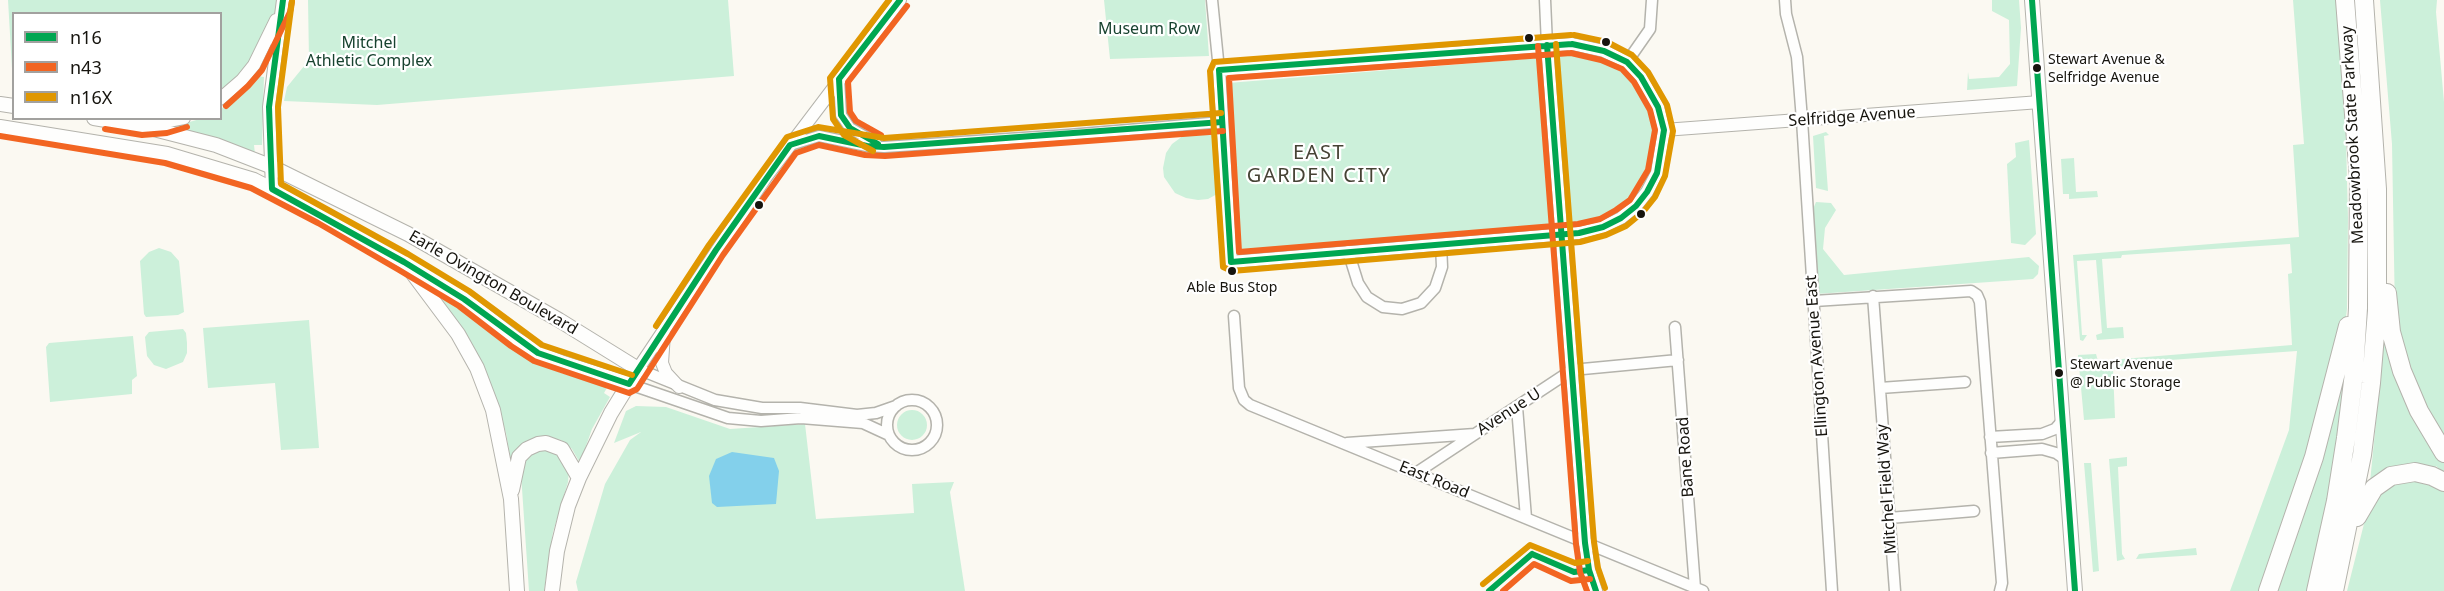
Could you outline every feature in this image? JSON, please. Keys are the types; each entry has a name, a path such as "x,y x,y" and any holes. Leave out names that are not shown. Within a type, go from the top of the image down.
{"highway":[{"name":"Meadowbrook State Parkway","path":"2316,591 2336,501 2349,417 2360,276 2359,178 2345,0"},
{"name":"Meadowbrook State Parkway","path":"2334,591 2361,463 2377,311 2379,222 2364,0"},
{"path":"2379,222 2387,266 2390,321 2400,364 2419,411 2444,453"},
{"path":"2268,591 2324,424 2360,276"},
{"path":"2346,540 2367,498 2385,479 2397,474 2415,472 2444,482"},
{"path":"2263,591 2282,548"}],"main road":[{"path":"2032,0 2075,591"},
{"name":"Earle Ovington Boulevard","path":"106,120 142,126 216,145 270,166 417,239 559,320 638,369"},
{"name":"Earle Ovington Boulevard","path":"0,127 167,154 212,167 272,189 404,262 464,299 538,353 629,384"},
{"path":"404,262 452,324 477,368 493,410 511,499 517,591"},
{"path":"552,591 557,551 568,506 596,441 638,369"},
{"path":"511,499 519,457 527,449 538,444 546,443 562,449 579,478"}],"street":[{"path":"638,369 716,250 790,145 900,0"},
{"path":"1212,0 1219,70 1231,262 1579,233 1604,227 1621,218 1647,192 1657,173 1664,130 1652,93 1627,62 1585,45 1548,45 1219,70"},
{"path":"1545,0 1585,543 1588,570 1596,591"},
{"path":"1627,62 1650,29 1652,0"},
{"name":"Ellington Avenue East","path":"1785,0 1786,14 1797,57 1832,591"},
{"path":"222,97 242,80 254,65 283,4"},
{"path":"272,189 270,101 283,4"},
{"path":"839,79 841,115 850,128 884,147"},
{"name":"Selfridge Avenue","path":"1664,130 2040,102"},
{"path":"142,126 165,124 178,120"},
{"path":"790,145 819,136 848,140 867,146 884,147 1049,137 1222,122"},
{"path":"1348,251 1358,284 1367,297 1383,307 1402,309 1421,303 1435,288 1442,267 1441,244"},
{"path":"1814,300 1971,291 1977,295 1980,302 2001,590"},
{"name":"Mitchel Field Way","path":"1873,296 1895,591"},
{"name":"East Road","path":"1234,316 1239,388 1244,400 1250,405 1699,589"},
{"name":"Bane Road","path":"1675,327 1699,589"},
{"path":"664,331 662,363 666,373 679,387"},
{"name":"Avenue U","path":"1416,472 1572,370 1678,360"},
{"name":"Earle Ovington Boulevard","path":"638,369 715,400 762,408 800,408 857,415 876,413 896,406"},
{"path":"1880,388 1965,382"},
{"name":"Earle Ovington Boulevard","path":"629,384 728,417 761,421 801,418 863,423 889,435"},
{"path":"912,400 925,404 935,415 936,430 927,444 911,450 897,445 889,435 888,419 896,406 912,400"},
{"path":"1517,407 1526,518"},
{"path":"1990,437 2042,434 2055,429 2063,420"},
{"path":"1344,443 1475,434"},
{"path":"1991,453 2042,449 2056,453 2066,460"},
{"path":"1889,518 1974,511"}],"green space":[{"path":"8,0 283,0 263,48 222,98 222,12 12,12 12,69"},
{"name":"Mitchel Athletic Complex","path":"308,0 728,0 734,76 377,105 284,101 287,87 309,60"},
{"name":"Museum Row","path":"1104,0 1205,0 1209,56 1110,59"},
{"path":"1992,0 2019,0 2021,28 2017,86 1967,90 1968,72 1969,79 1999,77 2010,64 2009,20 1992,11"},
{"path":"2293,0 2339,0 2344,63 2348,218 2347,309 2343,340 2261,591 2230,591 2289,430 2297,351 2170,360 2170,364 2113,369 2115,418 2084,420 2078,355 2096,354 2098,361 2292,345 2288,274 2292,273 2290,244 2122,255 2121,258 2102,259 2107,328 2123,327 2124,338 2097,340 2096,335 2102,333 2096,260 2077,261 2082,335 2087,335 2083,341 2080,340 2073,255 2299,237 2293,145 2304,144"},
{"path":"2380,0 2437,0 2436,12 2444,102 2444,443 2412,382 2395,315 2392,144"},
{"path":"1579,49 1608,57 1629,70 1648,96 1660,133 1657,159 1647,183 1632,204 1611,219 1570,228 1555,50"},
{"path":"1538,58 1552,230 1239,254 1228,83"},
{"path":"257,76 264,77 262,145 254,145 255,154 172,127 196,120 222,120 222,108 235,99"},
{"path":"1212,132 1215,137 1219,193 1208,199 1198,200 1175,193 1164,177 1166,153 1172,144 1187,133"},
{"path":"1826,132 1829,135 1824,136 1828,191 1816,188 1813,136"},
{"path":"2029,140 2036,234 2025,245 2011,243 2007,164 2016,157 2015,143"},
{"path":"2074,158 2076,192 2097,191 2098,197 2069,199 2069,194 2063,194 2061,159"},
{"path":"1816,202 1831,203 1836,210 1825,228 1823,249 1844,275 2029,257 2039,266 2038,274 2033,279 1816,294 1810,216"},
{"path":"159,248 171,252 179,261 184,312 178,315 146,317 140,261 149,252"},
{"path":"434,288 495,330 530,359 561,373 608,386 604,393 610,397 592,429 580,463 572,449 561,440 546,437 527,441 516,451 511,463 506,433 491,385 466,334"},
{"path":"309,320 319,448 281,450 275,383 208,388 203,328"},
{"path":"183,329 186,333 187,353 183,362 166,369 154,365 147,356 145,337 149,332"},
{"path":"2385,331 2444,457 2444,473 2436,466 2433,471 2370,482"},
{"path":"133,336 137,376 132,380 132,394 50,402 46,347 49,343"},
{"path":"2340,389 2342,390 2340,418 2323,529 2308,591 2273,591"},
{"path":"636,406 666,407 730,429 805,424 816,519 914,513 912,484 954,482 950,492 965,591 578,591 576,582 605,484 630,440 641,432 614,443 626,411"},
{"path":"912,410 922,415 927,425 922,435 912,440 902,435 897,425 902,415"},
{"path":"543,449 554,451 564,458 569,469 568,482 553,532 544,591 529,591 521,474 524,462 533,453"},
{"path":"2127,457 2127,466 2118,467 2122,554 2125,559 2117,561 2109,459"},
{"path":"2084,463 2091,463 2099,571 2093,572"},
{"path":"2408,476 2444,487 2444,591 2347,591 2368,508 2378,492"},
{"path":"2196,548 2197,555 2136,559 2139,554"}],"water":[{"path":"732,452 774,458 779,471 776,504 717,507 712,503 709,476 716,459"}],"transit line":[{"name":"n16","path":"283,0 269,107 272,189 404,262 464,299 538,353 629,384 716,250 790,145 819,136 867,146 884,147 1222,122"},
{"name":"n16X","path":"873,151 844,135 833,119 830,78 889,0"},
{"name":"n16","path":"878,144 850,128 841,115 839,79 900,0"},
{"name":"n16","path":"2032,0 2075,591"},
{"name":"n43","path":"226,106 262,70 290,12 292,1"},
{"name":"n16X","path":"292,1 278,107 281,184 408,254 469,291 542,345 632,375"},
{"name":"n43","path":"881,135 856,121 850,112 848,82 907,6"},
{"name":"n16X","path":"1571,35 1214,62 1210,71 1223,267 1232,271 1580,242 1606,235 1626,226 1643,212 1655,197 1665,176 1673,131 1667,105 1648,72 1632,55 1607,42 1574,35"},
{"name":"n16X","path":"1556,44 1594,542 1598,568 1605,588"},
{"name":"n16","path":"1572,44 1604,51 1627,62 1641,77 1658,107 1664,130 1657,173 1636,206 1621,218 1603,227 1579,233 1231,262 1219,70 1572,44"},
{"name":"n16","path":"1547,45 1585,543 1589,570 1596,591"},
{"name":"n43","path":"1538,46 1576,544 1580,572 1587,591"},
{"name":"n43","path":"1571,53 1601,60 1622,69 1634,82 1650,110 1655,130 1648,170 1630,200 1616,210 1600,219 1578,224 1239,252 1229,78 1571,53"},
{"name":"n16X","path":"656,326 709,245 787,137 818,127 884,138 1221,113"},
{"name":"n43","path":"105,129 142,135 167,133 187,127"},
{"name":"n43","path":"0,136 165,163 251,188 318,223 459,306 534,361 629,393 637,389 723,255 796,153 819,145 865,155 885,156 1223,131"},
{"name":"n16X","path":"1483,584 1530,545 1575,563 1588,561"},
{"name":"n16","path":"1532,554 1574,572 1589,570"},
{"name":"n16","path":"1489,591 1532,554"},
{"name":"n43","path":"1503,591 1534,564 1571,581 1590,579"}],"place":[{"name":"Stewart Avenue & Selfridge Avenue","path":"2037,68"},
{"name":"Able Bus Stop","path":"1232,271"},
{"name":"Stewart Avenue @ Public Storage","path":"2059,373"}],"district":[{"name":"EAST GARDEN CITY","path":"1319,164"}]}
